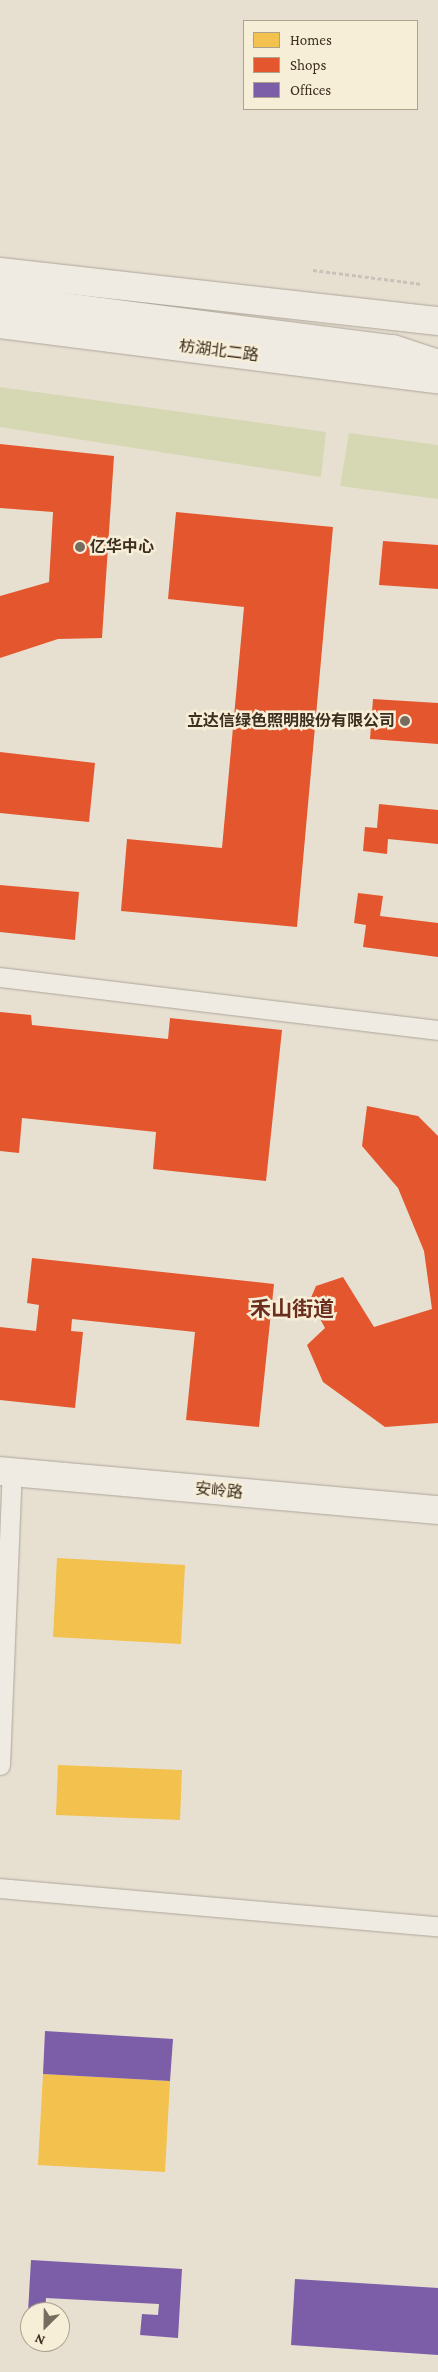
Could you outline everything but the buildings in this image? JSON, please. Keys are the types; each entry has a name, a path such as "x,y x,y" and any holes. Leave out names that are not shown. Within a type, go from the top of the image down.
{"main road":[{"path":"0,272 438,321"},
{"path":"0,299 393,349 438,364"},
{"name":"枋湖北二路","path":"0,324 438,379"},
{"name":"安岭路","path":"6,1471 438,1510"}],"street":[{"path":"0,977 438,1030"},
{"path":"0,1765 6,1471"},
{"path":"0,1888 438,1926"}],"path":[{"path":"313,270 422,284"}],"green space":[{"path":"0,387 326,432 321,477 0,427"},
{"path":"349,433 438,445 438,499 340,486"}],"place":[{"name":"亿华中心","path":"80,547"},
{"name":"立达信绿色照明股份有限公司","path":"405,721"}],"district":[{"name":"禾山街道","path":"292,1309"}]}
